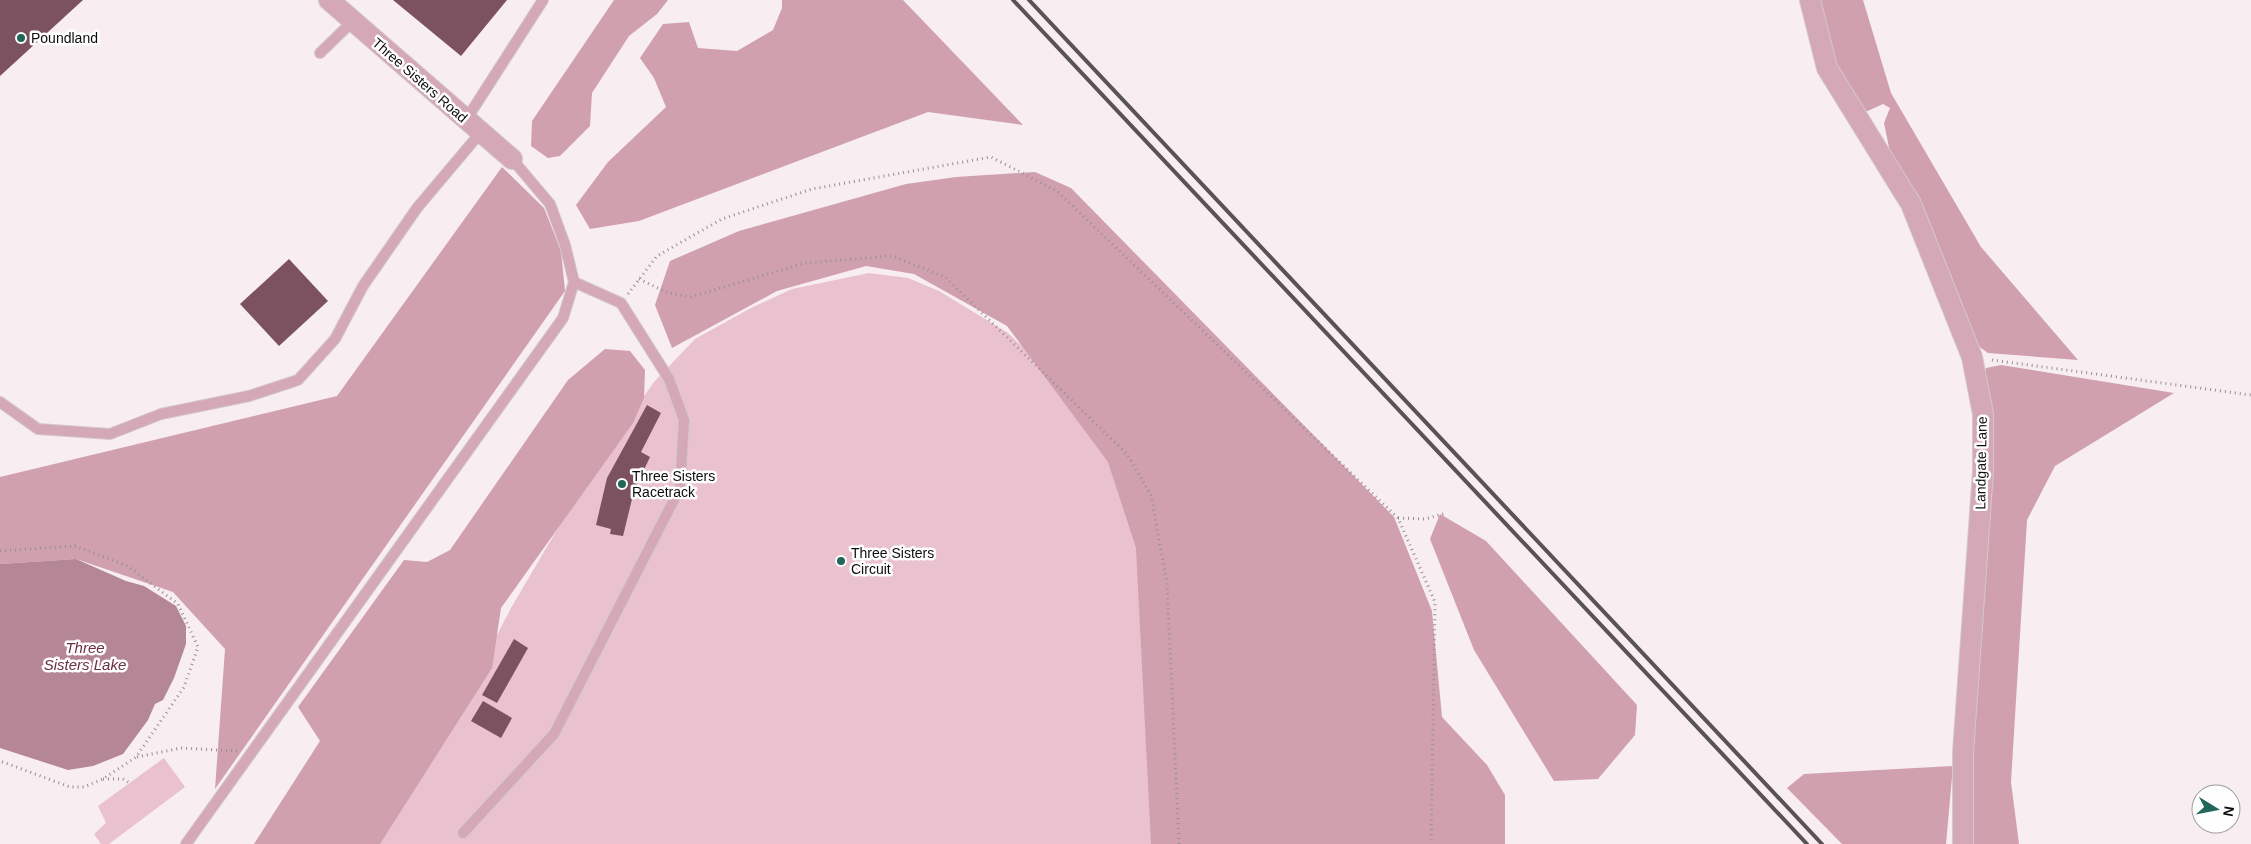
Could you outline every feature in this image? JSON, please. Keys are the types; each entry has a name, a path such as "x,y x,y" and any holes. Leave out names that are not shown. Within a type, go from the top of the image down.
{"street":[{"name":"Three Sisters Road","path":"329,0 512,159"},
{"name":"Landgate Lane","path":"1810,0 1827,68 1911,204 1972,357 1983,414 1983,471 1963,752 1963,844"}],"lane":[{"path":"0,402 38,429 110,434 161,414 249,396 298,380 335,339 363,286 473,126 543,0"},
{"path":"320,53 353,21"},
{"path":"186,844 563,318 574,282 565,245 550,204 512,159"},
{"path":"463,833 554,734 680,488 684,420 669,379 621,303 574,282"}],"path":[{"path":"621,303 657,256 722,219 812,189 991,157 1057,191 1398,518 1435,602 1431,844"},
{"path":"639,279 668,293 690,297 805,263 892,256 945,277 1127,454 1151,495 1167,584 1179,844"},
{"path":"1972,357 2251,395"},
{"path":"1398,518 1425,519 1447,512"},
{"path":"0,551 75,546 126,565 178,604 198,647 184,687 136,757 103,779 84,787 70,787 0,760"},
{"path":"136,757 181,748 251,753"},
{"path":"103,779 123,779 130,783"}],"shaded area":[{"path":"614,0 668,0 657,14 629,36 592,93 590,126 560,156 548,158 531,146 532,121"},
{"path":"782,0 903,0 1023,125 928,112 639,221 590,229 576,205 608,162 666,107 654,78 640,58 663,24 689,22 698,48 737,51 773,30 782,8"},
{"path":"1814,0 1863,0 1891,93 1981,247 2078,360 1988,353 1974,343 1891,157 1884,123 1890,108 1883,104 1861,114 1831,70"},
{"path":"502,167 544,208 561,251 565,291 215,789 225,649 173,592 76,559 0,564 0,477 337,396"},
{"path":"1035,172 1071,188 1394,517 1432,611 1442,717 1487,765 1505,795 1505,844 1151,844 1136,548 1108,462 1007,326 914,274 866,266 777,291 672,348 655,305 670,261 739,231 906,184 956,177"},
{"name":"Three Sisters Circuit","path":"869,273 908,278 939,291 1008,333 1040,363 1117,470 1140,538 1159,844 373,844 470,687 511,608 592,470 654,382 695,339 751,308 792,289"},
{"path":"605,349 630,351 645,370 644,398 633,423 501,608 492,668 380,844 254,844 320,741 298,707 404,560 427,562 450,550 568,380"},
{"path":"2001,365 2174,393 2055,466 2027,520 2011,782 2019,844 1973,844 1970,766 1983,379 1986,368"},
{"path":"1440,514 1486,541 1637,705 1635,735 1598,779 1554,781 1474,650 1430,539"},
{"path":"164,758 185,787 109,844 101,844 94,834 106,823 98,806"},
{"path":"1953,766 1946,844 1842,844 1787,788 1804,774"}],"water":[{"name":"Three Sisters Lake","path":"76,559 126,581 144,586 176,606 186,626 186,644 174,678 163,700 155,704 148,720 123,754 93,766 68,770 0,748 0,564"}],"building":[{"name":"Poundland","path":"0,0 83,0 0,76"},
{"path":"393,0 507,0 461,56"},
{"path":"289,259 328,301 279,346 240,304"},
{"name":"Three Sisters Racetrack","path":"647,405 661,413 641,452 650,457 634,491 623,536 610,534 611,529 596,525 607,478"},
{"path":"514,639 528,648 497,703 482,695"},
{"path":"483,701 512,718 501,738 471,721"}],"railway":[{"path":"1013,0 1807,844"},
{"path":"1029,0 1822,844"}],"place":[{"name":"Poundland","path":"21,38"},
{"name":"Three Sisters Racetrack","path":"622,484"},
{"name":"Three Sisters Circuit","path":"841,561"}]}
